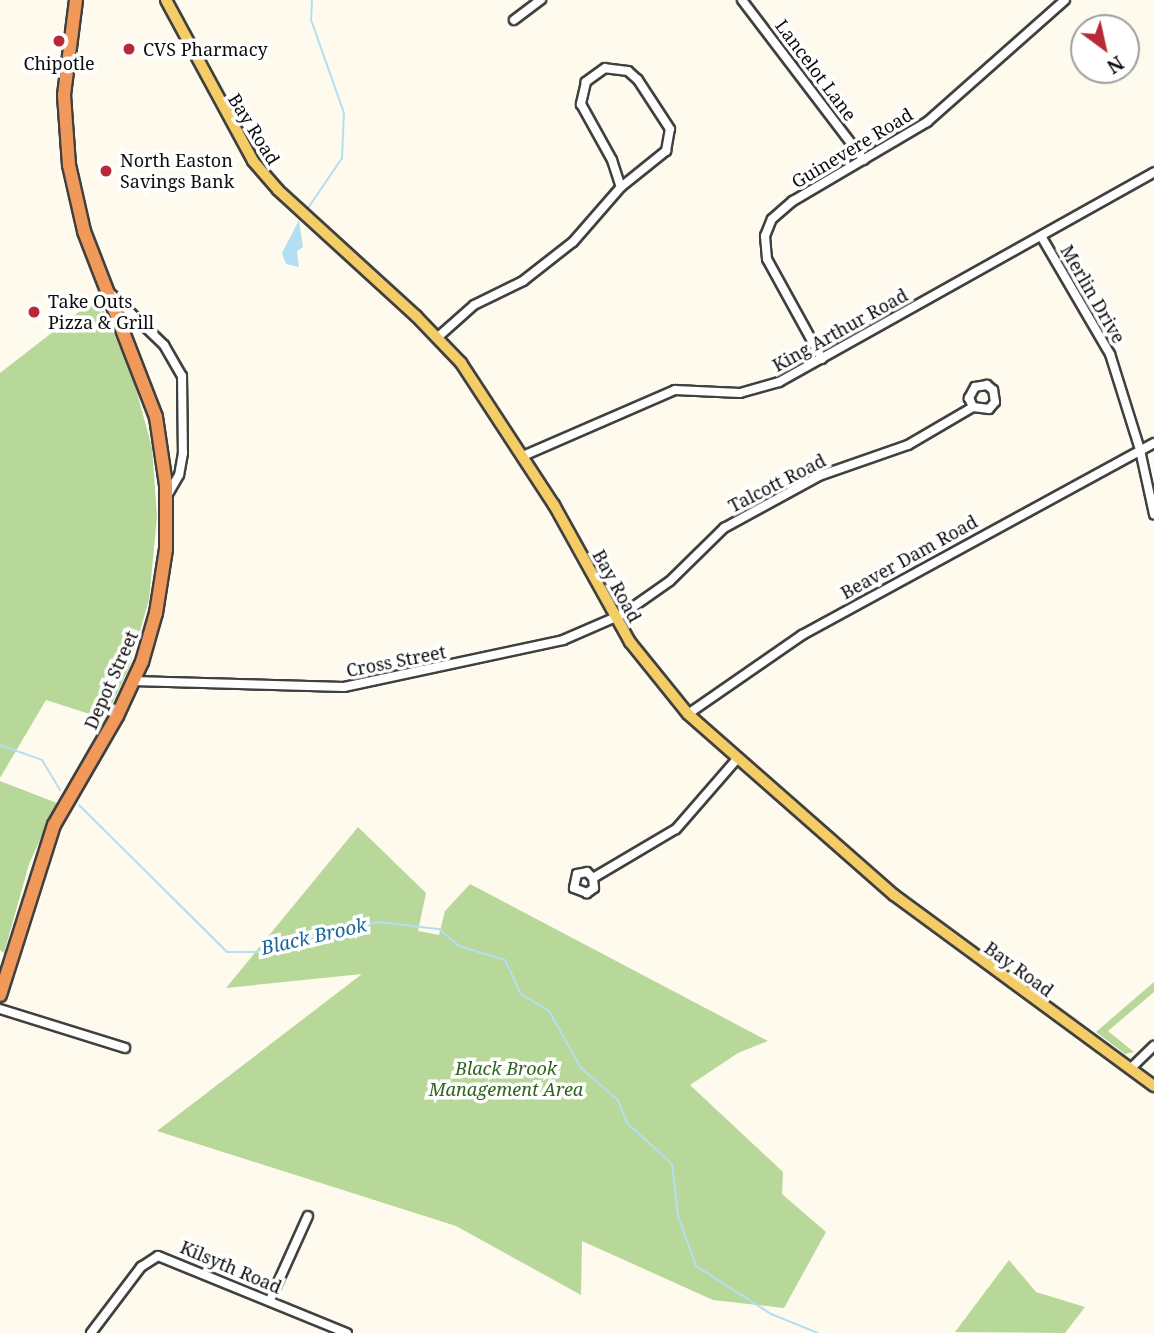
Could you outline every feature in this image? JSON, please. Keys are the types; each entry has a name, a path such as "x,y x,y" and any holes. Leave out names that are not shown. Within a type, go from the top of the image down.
{"highway":[{"name":"Depot Street","path":"0,995 54,825 133,681 159,601 166,549 167,497 152,401 80,218 65,138 64,82 76,0"}],"main road":[{"name":"Bay Road","path":"166,0 227,120 258,168 438,337 474,381 523,456 615,618 688,714 736,760 894,895 1154,1086"}],"street":[{"path":"514,20 541,0"},
{"name":"Lancelot Lane","path":"742,0 864,160"},
{"name":"Guinevere Road","path":"822,359 773,274 765,236 780,210 927,122 1065,0"},
{"path":"438,337 474,305 523,281 581,236 621,187 666,151 670,129 638,80 628,71 605,68 586,82 581,104 612,160 621,187"},
{"name":"King Arthur Road","path":"523,456 669,392 755,390 822,359 1154,172"},
{"name":"Merlin Drive","path":"1041,236 1108,348 1140,450 1154,514"},
{"path":"107,291 164,345 182,376 183,453 179,475 167,497"},
{"name":"Talcott Road","path":"615,618 676,577 724,528 819,476 908,444 973,407"},
{"name":"Beaver Dam Road","path":"688,714 802,635 1154,443"},
{"name":"Cross Street","path":"133,681 352,686 557,642 615,618"},
{"path":"593,878 676,829 736,760"},
{"path":"0,1009 125,1048"},
{"path":"1131,1068 1154,1046"},
{"path":"270,1300 307,1216"},
{"name":"Kilsyth Road","path":"90,1333 141,1267 158,1256 348,1333"}],"green space":[{"path":"98,297 133,378 152,448 157,517 149,600 129,668 105,719 46,700 0,778 0,373"},
{"path":"0,781 57,803 29,864 4,953 0,950"},
{"name":"Black Brook Management Area","path":"358,827 426,893 418,931 439,935 445,911 470,884 768,1041 738,1053 690,1085 783,1172 782,1194 826,1232 784,1308 713,1300 582,1241 581,1295 456,1226 157,1131 362,974 226,988"},
{"path":"1154,982 1154,992 1108,1031 1134,1052 1125,1054 1096,1032"},
{"path":"1009,1260 1036,1292 1085,1307 1065,1333 955,1332"}],"water":[{"path":"299,220 303,247 297,251 299,267 286,264 282,253"}],"waterway":[{"path":"306,211 342,158 344,113 311,20 312,0"},
{"name":"Black Brook","path":"0,745 42,760 60,790"},
{"name":"Black Brook","path":"79,805 227,952 255,952 377,922 439,929 459,946 505,960 521,994 549,1011 581,1068 618,1100 627,1123 672,1164 678,1216 696,1266 771,1314 818,1333"}],"place":[{"name":"Chipotle","path":"59,41"},
{"name":"CVS Pharmacy","path":"129,49"},
{"name":"North Easton Savings Bank","path":"106,171"},
{"name":"Take Outs Pizza & Grill","path":"34,312"}]}
